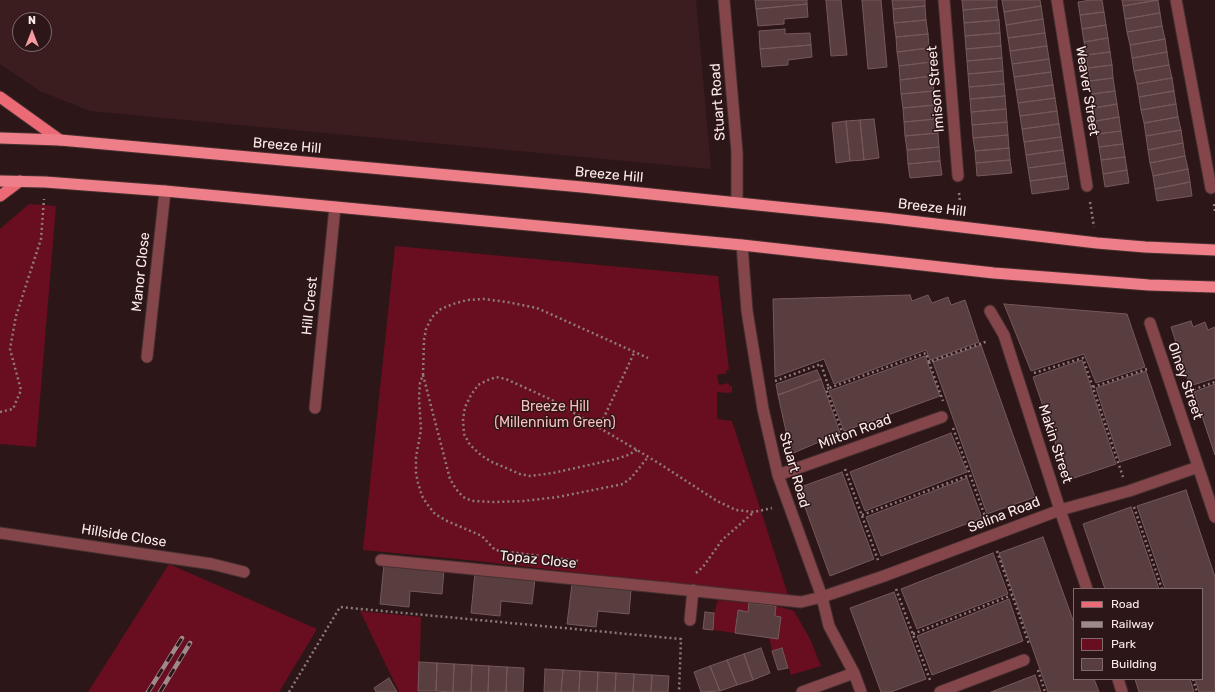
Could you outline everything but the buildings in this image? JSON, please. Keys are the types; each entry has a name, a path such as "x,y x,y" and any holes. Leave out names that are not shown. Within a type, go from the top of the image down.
{"highway":[{"name":"Breeze Hill","path":"0,138 60,140 737,202 1097,243 1215,250"},
{"path":"0,181 45,182 165,191 742,245 994,273 1149,285 1215,287"}],"main road":[{"path":"0,97 60,140"},
{"path":"0,196 20,182"}],"street":[{"name":"Stuart Road","path":"724,0 737,152 737,202"},
{"name":"Imison Street","path":"944,0 958,176"},
{"name":"Weaver Street","path":"1057,0 1087,186"},
{"path":"1176,0 1211,188"},
{"name":"Manor Close","path":"147,357 165,191"},
{"name":"Hill Crest","path":"315,408 335,207"},
{"name":"Stuart Road","path":"742,245 747,311 762,409 778,475 822,598 830,626 854,673 861,692"},
{"name":"Makin Street","path":"990,311 1004,335 1087,588"},
{"name":"Olney Street","path":"1150,323 1215,517"},
{"name":"Milton Road","path":"778,475 946,415"},
{"name":"Selina Road","path":"822,598 1060,510 1128,492 1198,467"},
{"name":"Hillside Close","path":"0,533 212,564 244,572"},
{"name":"Topaz Close","path":"381,560 801,602 822,598"},
{"path":"690,620 693,590"},
{"path":"936,688 1024,660"},
{"path":"802,692 854,673"},
{"path":"1118,680 1122,692"}],"path":[{"path":"0,412 13,409 21,390 10,349 16,316 41,239 45,182"},
{"path":"1087,186 1097,243"},
{"path":"648,358 537,308 507,302 467,300 441,310 432,317 426,329 424,340 423,375 450,480 462,496 472,501 524,501 623,484 631,478 648,457"},
{"path":"929,362 1004,335"},
{"path":"599,428 634,352"},
{"path":"936,688 862,516 826,389 926,353 946,415 970,475 1030,647"},
{"path":"1018,378 1083,358 1162,588"},
{"path":"1093,387 1163,363"},
{"path":"759,386 821,364 830,388"},
{"path":"423,375 420,383 419,397 421,430 416,457 416,473 422,496 435,514 453,524 482,536 495,550 584,562"},
{"path":"637,450 616,459 553,473 530,476 520,474 507,470 482,456 470,445 464,434 463,419 465,407 470,395 478,385 496,377 506,379 552,400 637,450 717,501 736,510 754,512 788,505"},
{"path":"1174,396 1215,382"},
{"path":"862,516 970,475"},
{"path":"695,574 703,567 722,540 754,512"},
{"path":"913,634 1012,595"},
{"path":"289,692 340,607 681,639 679,692"},
{"path":"1038,670 1045,692"},
{"path":"1192,680 1197,692"}],"shaded area":[{"path":"0,0 696,0 711,169 90,111 40,91 0,64"}],"green space":[{"path":"29,204 56,206 36,447 0,444 0,229"},
{"name":"Breeze Hill (Millennium Green)","path":"395,246 718,276 729,370 726,370 727,373 717,375 719,385 729,383 729,386 732,386 732,392 717,392 717,419 732,421 788,595 782,596 468,560 363,550"},
{"path":"169,564 317,629 279,692 88,692"},
{"path":"718,600 749,603 748,612 737,611 735,633 713,630 714,613"},
{"path":"776,606 794,611 810,639 821,666 791,675 782,648 772,651 769,637 778,638 781,617 775,616"},
{"path":"360,611 421,617 419,692 399,692"}],"railway":[{"path":"148,692 182,638"},
{"path":"160,692 190,643"}]}
